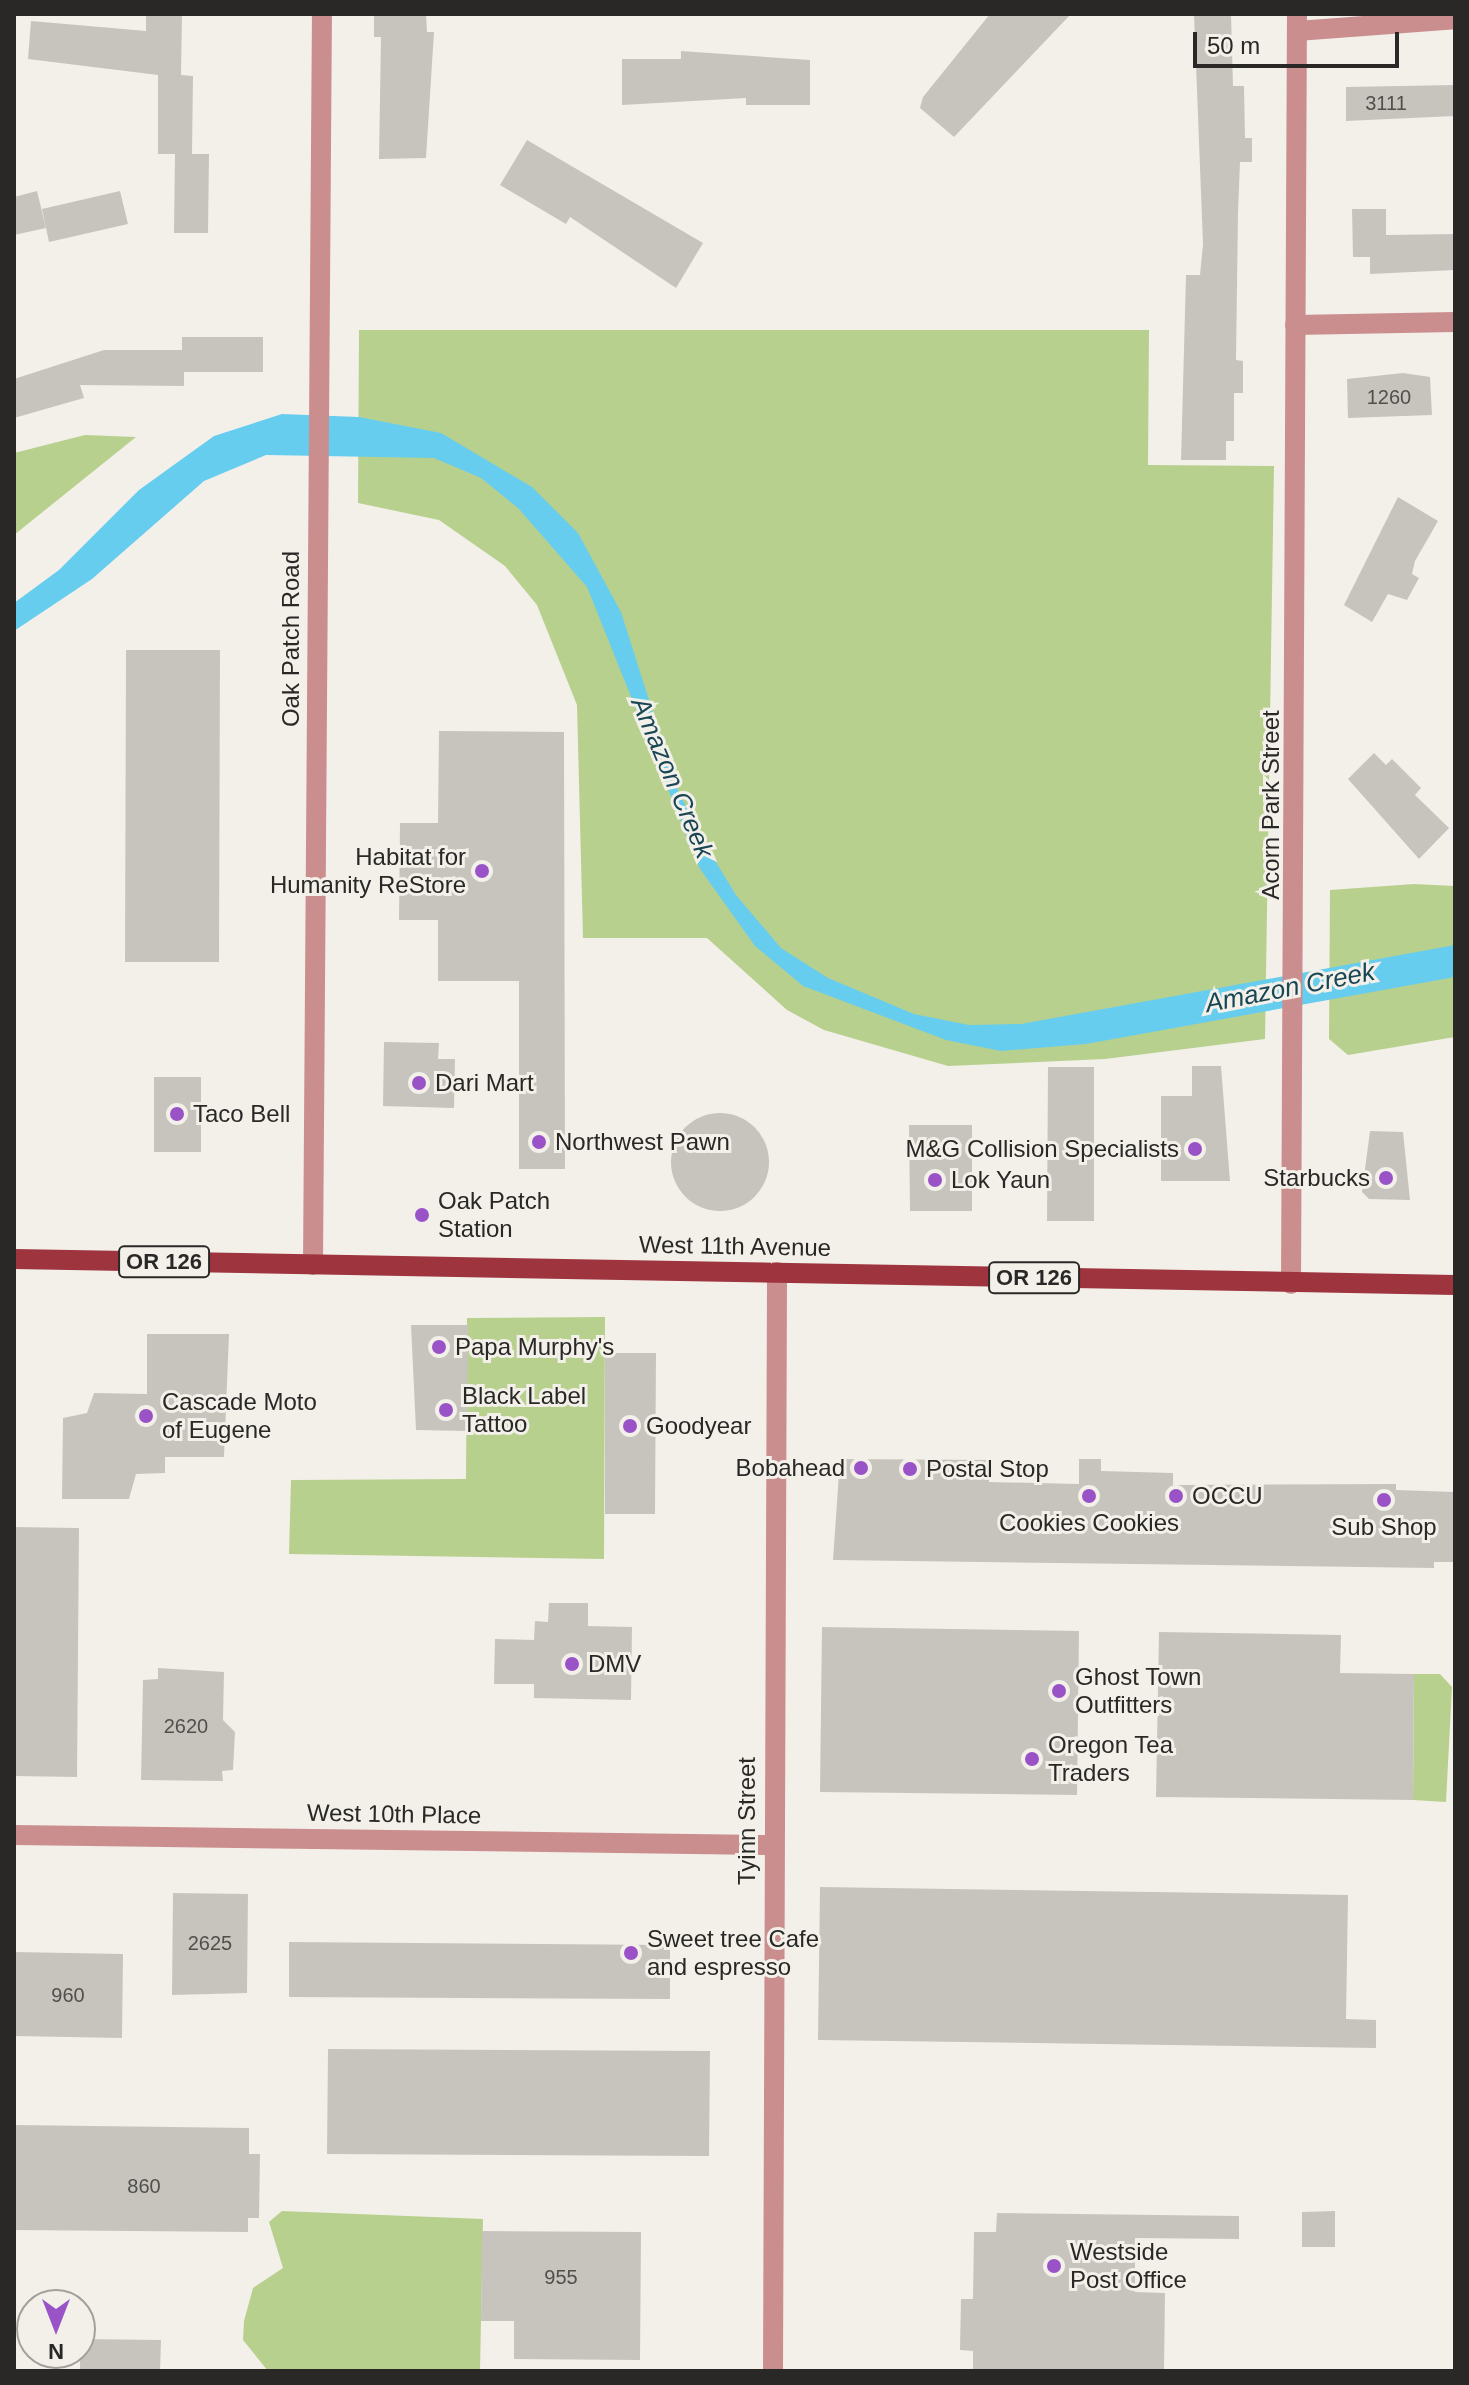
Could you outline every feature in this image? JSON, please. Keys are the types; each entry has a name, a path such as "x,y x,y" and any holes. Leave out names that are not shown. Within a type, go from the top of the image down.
{"main road":[{"name":"West 11th Avenue","path":"14,1259 1455,1285"}],"street":[{"name":"Oak Patch Road","path":"313,1265 322,14"},
{"path":"1297,23 1455,19"},
{"name":"Acorn Park Street","path":"1291,1284 1296,914 1297,23"},
{"path":"1295,325 1455,322"},
{"name":"Tyinn Street","path":"773,2371 772,1845 777,1272"},
{"name":"West 10th Place","path":"14,1835 772,1845"}],"green space":[{"path":"359,330 1149,330 1148,465 1274,466 1265,1039 1105,1059 948,1066 824,1030 787,1010 707,938 583,938 577,705 537,605 505,566 439,520 358,503"},
{"path":"85,435 136,437 14,535 14,453"},
{"path":"1414,884 1455,886 1455,1037 1348,1055 1329,1039 1330,890"},
{"path":"605,1317 604,1559 289,1554 291,1480 466,1479 467,1318"},
{"path":"1414,1674 1440,1674 1452,1687 1446,1802 1413,1800"},
{"path":"282,2211 483,2219 480,2371 268,2371 243,2340 244,2321 253,2288 283,2268 269,2222"}],"water":[{"name":"Amazon Creek","path":"282,414 359,417 441,433 532,487 578,533 621,612 677,788 703,841 736,895 781,948 828,978 914,1014 969,1025 1021,1024 1455,945 1455,977 1086,1044 1001,1051 946,1040 803,986 755,946 700,869 587,587 518,508 481,478 434,458 266,455 204,481 92,579 14,631 14,603 59,570 139,490 214,436"}],"building":[{"path":"146,14 182,14 181,75 193,76 192,154 209,154 208,233 174,233 175,154 158,154 158,75 28,59 31,21 146,31"},
{"path":"374,14 426,14 427,32 434,32 426,158 379,159 381,37 374,37"},
{"path":"990,14 1071,14 954,137 920,108 923,97"},
{"path":"1194,14 1231,14 1233,86 1244,86 1245,138 1252,138 1252,162 1240,162 1238,213 1236,360 1243,361 1243,393 1234,393 1234,441 1226,441 1226,460 1181,460 1186,275 1200,275 1203,244"},
{"path":"681,51 810,60 810,105 746,105 746,98 622,105 622,59 681,59"},
{"path":"1455,85 1455,116 1346,121 1346,87"},
{"path":"527,140 703,243 676,288 570,217 566,224 500,185"},
{"path":"37,191 46,228 14,235 14,197"},
{"path":"120,191 128,224 49,242 42,209"},
{"path":"1352,209 1386,209 1386,235 1455,234 1455,270 1370,274 1370,257 1353,257"},
{"path":"182,337 263,337 263,372 184,372 184,386 80,385 84,398 14,418 14,379 104,350 182,350"},
{"path":"1403,373 1430,377 1432,415 1348,418 1347,379"},
{"path":"1398,497 1438,521 1415,561 1412,574 1419,578 1407,600 1388,594 1372,622 1344,605"},
{"path":"126,650 220,650 219,962 125,962"},
{"name":"Habitat for Humanity ReStore","path":"439,731 564,732 565,1169 519,1169 519,981 438,981 438,920 399,920 400,823 438,823"},
{"path":"1374,753 1386,765 1392,759 1421,788 1415,795 1449,828 1419,859 1348,779"},
{"name":"Dari Mart","path":"384,1042 439,1043 438,1059 455,1059 454,1108 383,1106"},
{"name":"M&G Collision Specialists","path":"1192,1066 1221,1066 1230,1181 1161,1181 1161,1096 1192,1096"},
{"path":"1048,1067 1094,1067 1094,1221 1047,1221"},
{"name":"Taco Bell","path":"154,1077 201,1077 201,1152 154,1152"},
{"path":"720,1113 739,1117 755,1127 765,1143 769,1162 765,1181 755,1197 739,1207 720,1211 701,1207 685,1197 675,1181 671,1162 675,1143 685,1127 701,1117"},
{"name":"Lok Yaun","path":"909,1125 972,1125 972,1211 910,1211"},
{"name":"Starbucks","path":"1370,1131 1403,1132 1410,1200 1369,1199 1362,1192"},
{"path":"411,1325 468,1325 467,1431 416,1430"},
{"name":"Cascade Moto of Eugene","path":"147,1334 229,1334 224,1457 165,1457 165,1473 136,1474 129,1499 62,1499 63,1418 87,1413 94,1393 147,1394"},
{"name":"Goodyear","path":"605,1353 656,1353 655,1514 605,1514"},
{"path":"840,1459 989,1460 989,1482 1079,1484 1079,1459 1101,1459 1101,1471 1173,1473 1173,1485 1396,1484 1396,1490 1455,1492 1455,1562 1434,1562 1434,1568 833,1560"},
{"path":"14,1527 79,1528 77,1777 14,1776"},
{"path":"549,1603 588,1603 588,1626 632,1627 631,1700 534,1698 534,1684 494,1684 495,1639 534,1640 535,1621 548,1622"},
{"path":"822,1627 1079,1631 1077,1795 820,1792"},
{"path":"1159,1632 1341,1635 1340,1673 1414,1674 1413,1800 1156,1797"},
{"path":"158,1668 224,1672 223,1720 235,1732 233,1770 222,1771 223,1781 141,1780 143,1680 158,1679"},
{"path":"820,1887 1348,1895 1346,2019 1376,2020 1376,2048 818,2040"},
{"path":"173,1893 248,1894 247,1993 172,1995"},
{"path":"289,1942 670,1945 670,1999 289,1997"},
{"path":"14,1952 123,1954 122,2038 14,2036"},
{"path":"328,2049 710,2051 709,2156 327,2154"},
{"path":"14,2125 249,2128 249,2154 260,2154 259,2218 248,2218 248,2232 14,2230"},
{"path":"1335,2211 1335,2247 1302,2247 1302,2212"},
{"name":"Westside Post Office","path":"997,2213 1239,2216 1239,2239 1135,2238 1135,2292 1165,2293 1164,2371 973,2371 973,2351 960,2350 961,2299 973,2299 974,2232 996,2232"},
{"path":"482,2231 641,2232 640,2360 514,2359 514,2321 481,2321"},
{"path":"96,2339 161,2340 160,2371 80,2371 96,2369"}],"place":[{"name":"Habitat for Humanity ReStore","path":"482,871"},
{"name":"Dari Mart","path":"419,1083"},
{"name":"Taco Bell","path":"177,1114"},
{"name":"Northwest Pawn","path":"539,1142"},
{"name":"M&G Collision Specialists","path":"1195,1149"},
{"name":"Starbucks","path":"1386,1178"},
{"name":"Lok Yaun","path":"935,1180"},
{"name":"Oak Patch Station","path":"422,1215"},
{"name":"Papa Murphy's","path":"439,1347"},
{"name":"Black Label Tattoo","path":"446,1410"},
{"name":"Cascade Moto of Eugene","path":"146,1416"},
{"name":"Goodyear","path":"630,1426"},
{"name":"Bobahead","path":"861,1468"},
{"name":"Postal Stop","path":"910,1469"},
{"name":"Cookies Cookies","path":"1089,1496"},
{"name":"OCCU","path":"1176,1496"},
{"name":"Sub Shop","path":"1384,1500"},
{"name":"DMV","path":"572,1664"},
{"name":"Ghost Town Outfitters","path":"1059,1691"},
{"name":"Oregon Tea Traders","path":"1032,1759"},
{"name":"Sweet tree Cafe and espresso","path":"631,1953"},
{"name":"Westside Post Office","path":"1054,2266"}]}
